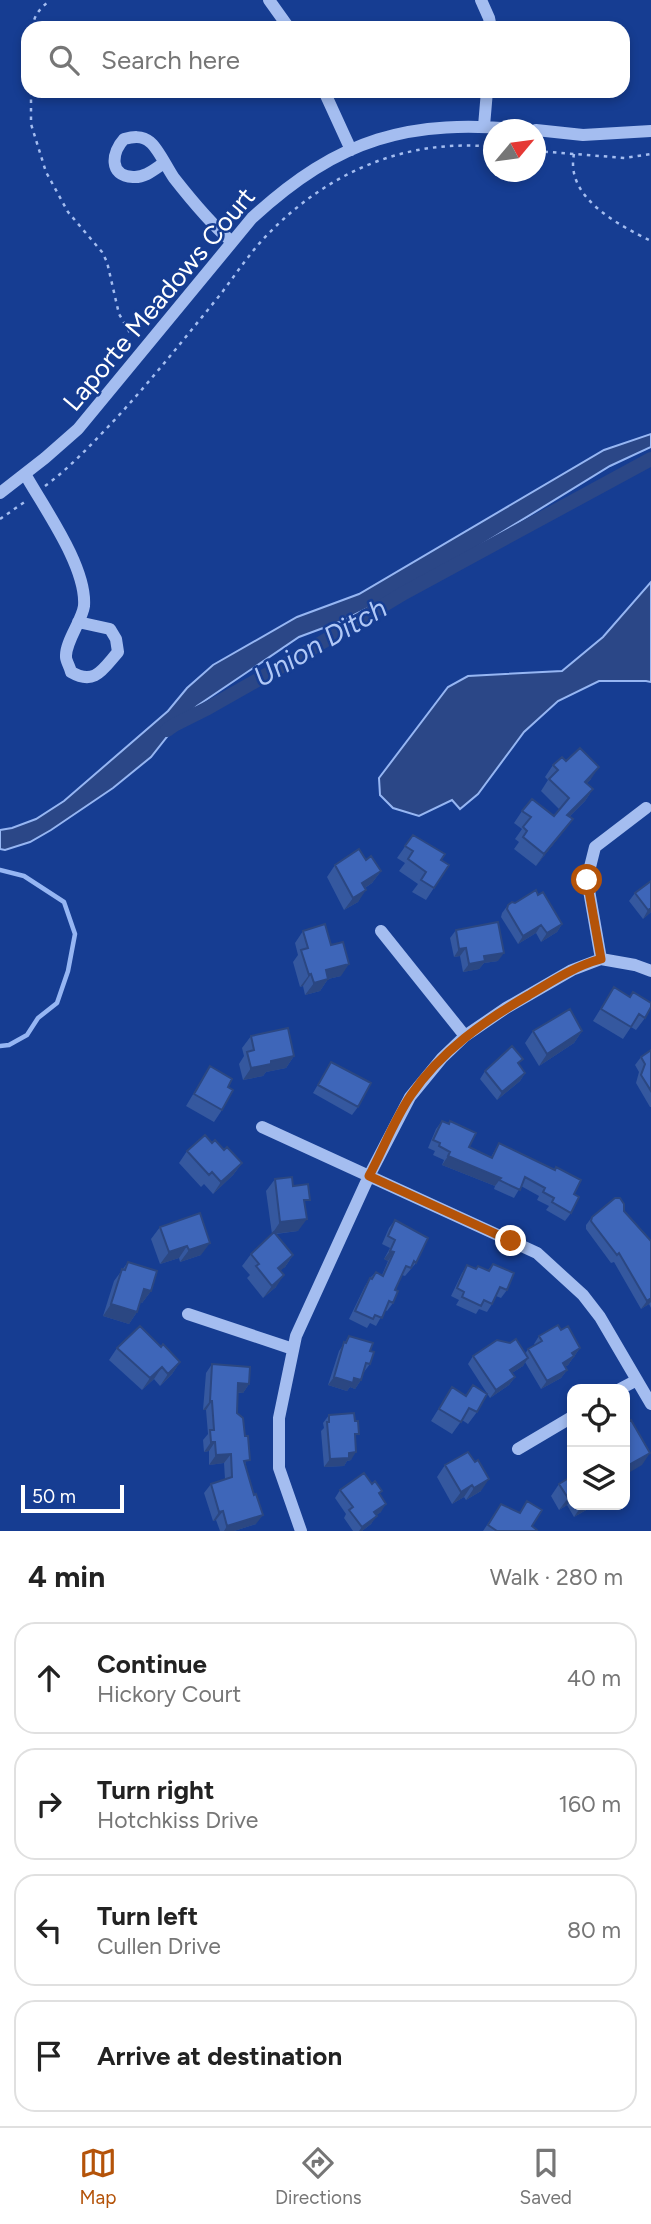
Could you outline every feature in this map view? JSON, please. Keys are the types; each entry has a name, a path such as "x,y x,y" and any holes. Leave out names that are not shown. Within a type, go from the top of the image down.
{"street":[{"path":"269,0 284,21"},
{"path":"481,0 490,21"},
{"path":"327,98 351,150"},
{"path":"485,119 487,98"},
{"name":"Laporte Meadows Court","path":"0,493 78,429 232,242 279,194 305,175 374,140 407,130 483,126"},
{"path":"546,131 583,135 651,131"},
{"path":"164,163 211,223 232,242"},
{"path":"25,474 66,544 81,579 84,607 78,622 66,655 71,672 82,678 92,677 103,670 118,652 116,639 110,629 78,622"},
{"path":"601,959 587,880 595,847 646,808"},
{"path":"382,931 465,1036"},
{"path":"301,1531 279,1468 279,1418 296,1336 369,1176 410,1097 442,1058 465,1036 557,978 601,959 635,965 651,971"},
{"path":"262,1126 537,1254 583,1294 600,1317 651,1404"},
{"path":"188,1314 293,1349"},
{"path":"629,1384 637,1380"},
{"path":"518,1449 567,1420"}],"path":[{"path":"33,21 50,0"},
{"path":"31,98 31,124 46,172 68,212 102,252 107,262 119,314 130,333"},
{"path":"0,519 55,479 85,451 134,399 267,235 293,209 354,170 391,156 447,146 483,146"},
{"path":"546,152 625,158 651,154"},
{"path":"574,154 573,172 579,187 590,202 612,220 651,241"}],"water":[{"path":"651,434 651,447 610,466 424,580 342,621 299,637 197,706 174,728 151,757 113,788 30,842 5,850 0,849 0,830 36,819 64,801 168,711 187,688 213,665 297,617 359,594 604,450"},
{"path":"651,582 651,682 599,681 558,701 524,732 478,794 460,809 452,800 419,816 393,808 380,795 379,778 448,687 468,676 562,671 603,637"}],"building":[{"path":"580,748 599,767 585,782 593,789 567,815 573,819 544,854 523,837 527,831 523,827 531,817 522,811 532,799 554,816 569,798 549,779 558,770 553,765 562,757 566,761"},
{"path":"413,835 445,854 441,860 449,865 434,888 421,880 426,872 408,859 413,851 405,846"},
{"path":"359,849 366,860 371,856 381,871 362,883 366,890 353,898 335,865"},
{"path":"651,881 651,908 648,910 635,893"},
{"path":"536,890 538,895 543,892 562,924 547,933 541,925 523,936 507,909 508,905"},
{"path":"498,922 504,953 484,956 485,961 469,964 466,948 459,949 456,930"},
{"path":"325,924 331,945 343,942 349,964 326,970 328,979 314,983 301,950 308,948 303,931"},
{"path":"614,987 630,997 633,992 651,1003 645,1018 639,1014 631,1027 601,1009"},
{"path":"570,1009 582,1031 547,1054 533,1031"},
{"path":"288,1028 294,1056 251,1068 247,1052 254,1050 251,1036"},
{"path":"512,1046 523,1059 518,1063 525,1073 502,1092 485,1071"},
{"path":"651,1050 651,1091 641,1075 645,1064 641,1057"},
{"path":"331,1062 371,1083 358,1107 318,1085"},
{"path":"210,1066 232,1079 228,1087 233,1090 222,1110 194,1094"},
{"path":"442,1121 449,1124 450,1121 476,1133 469,1147 492,1158 499,1143 581,1180 574,1194 579,1197 571,1213 552,1202 554,1198 543,1192 545,1188 525,1177 520,1190 499,1180 501,1178 448,1156 450,1152 433,1140"},
{"path":"205,1135 212,1143 215,1140 224,1150 227,1147 242,1163 221,1182 212,1172 209,1175 187,1151"},
{"path":"292,1177 293,1186 308,1184 310,1200 304,1200 307,1219 280,1222 275,1179"},
{"path":"615,1198 620,1198 624,1211 651,1241 651,1298 647,1301 619,1253 617,1255 591,1221 592,1217"},
{"path":"200,1213 210,1243 189,1250 187,1246 169,1252 160,1227"},
{"path":"395,1220 428,1238 416,1263 414,1261 411,1268 406,1266 395,1290 398,1291 393,1303 389,1301 382,1318 375,1315 373,1319 355,1311 370,1278 372,1279 376,1272 383,1276 394,1252 390,1251 395,1240 388,1236"},
{"path":"274,1232 293,1255 278,1268 284,1275 272,1286 256,1266 259,1264 251,1254"},
{"path":"128,1262 157,1271 151,1291 144,1289 137,1312 111,1304 122,1269 125,1270"},
{"path":"493,1264 514,1273 507,1290 500,1287 492,1304 484,1300 481,1306 462,1297 464,1292 457,1288 467,1265 489,1271"},
{"path":"558,1325 561,1330 568,1326 580,1348 563,1363 567,1370 547,1381 528,1349 542,1341 539,1336"},
{"path":"140,1326 180,1362 168,1374 162,1367 150,1378 117,1348"},
{"path":"349,1336 373,1343 370,1351 374,1352 370,1364 366,1363 361,1380 354,1378 353,1383 334,1377 344,1342 346,1343"},
{"path":"516,1339 528,1358 510,1370 515,1377 496,1390 473,1356 497,1340 510,1343"},
{"path":"212,1364 250,1367 249,1384 238,1383 237,1413 243,1418 245,1436 248,1436 250,1460 244,1461 263,1515 227,1526 223,1511 219,1512 211,1484 232,1477 231,1454 216,1455 215,1442 211,1442 210,1430 214,1430 210,1401"},
{"path":"473,1385 487,1394 477,1412 469,1408 461,1422 439,1409 452,1387 466,1396"},
{"path":"354,1413 359,1434 355,1434 356,1452 349,1453 349,1458 330,1459 327,1422 329,1415"},
{"path":"630,1421 650,1453 630,1464 630,1447"},
{"path":"468,1452 475,1462 478,1460 489,1479 461,1492 445,1465"},
{"path":"364,1473 372,1484 375,1481 386,1504 374,1512 377,1516 362,1527 349,1510 353,1507 340,1490"},
{"path":"567,1479 567,1496 559,1484"},
{"path":"527,1501 542,1510 532,1526 536,1531 497,1531 488,1525 501,1504 520,1513"}],"waterway":[{"name":"Union Ditch","path":"167,730 296,658 404,593 651,459"},
{"path":"0,870 24,876 64,902 75,934 68,971 57,1003 38,1018 27,1035 9,1045 0,1046"}],"route":[{"path":"511,1241 369,1176 410,1097 442,1058 465,1036 506,1008 572,970 601,959 587,880"}]}
